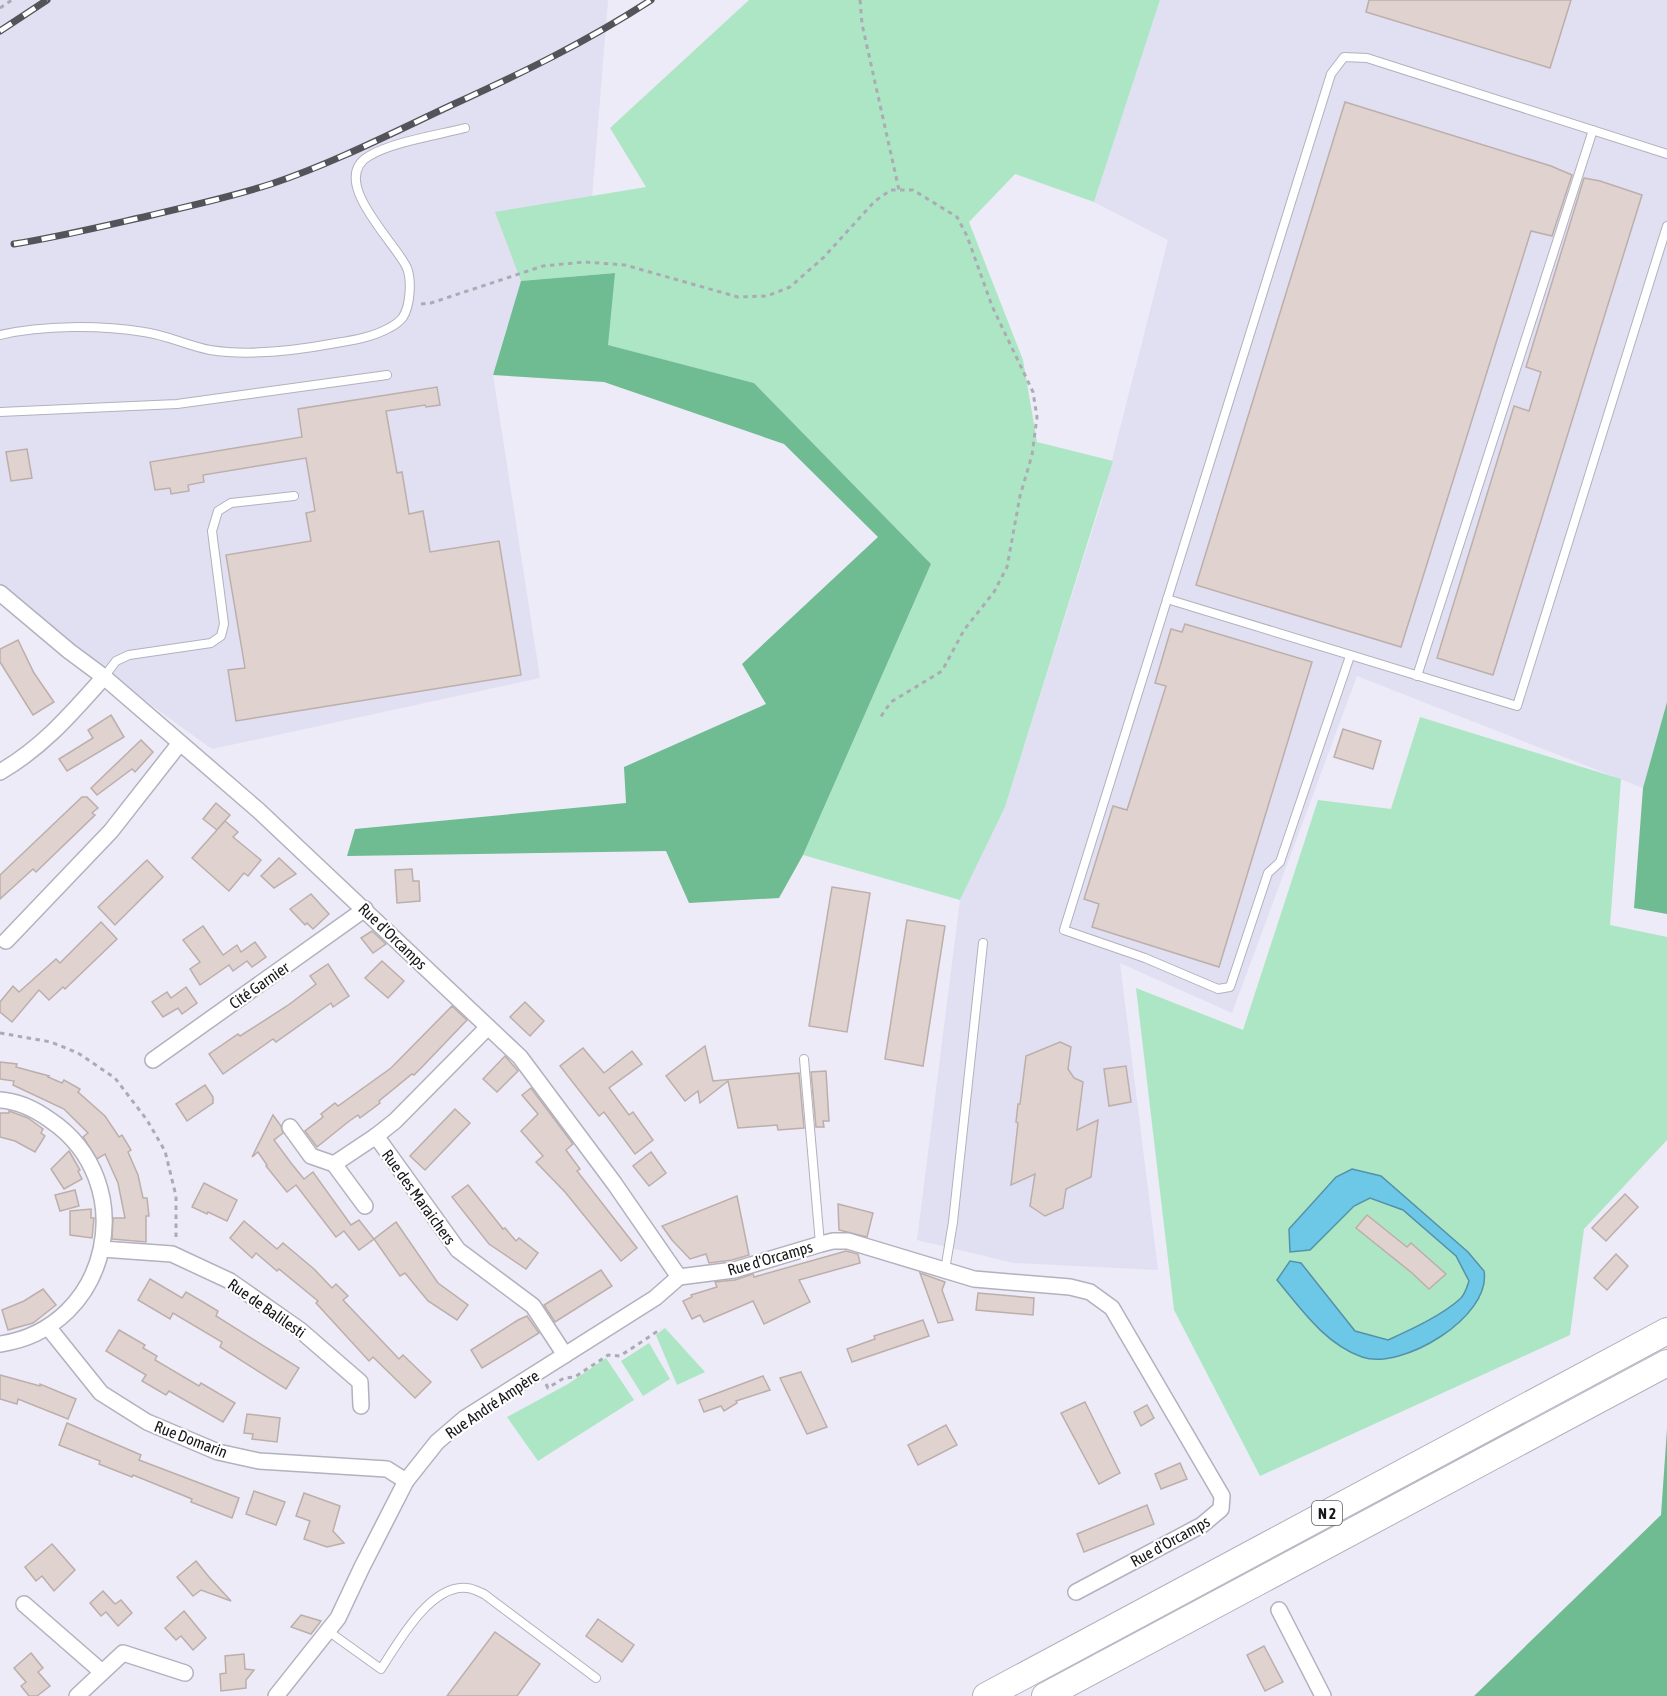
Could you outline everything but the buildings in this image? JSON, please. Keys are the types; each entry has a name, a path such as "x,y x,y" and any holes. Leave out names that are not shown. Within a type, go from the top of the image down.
{"highway":[{"name":"N 2","path":"986,1696 1667,1330"},
{"name":"N 2","path":"1045,1696 1667,1364"}],"street":[{"name":"Rue d'Orcamps","path":"4,601 104,677 258,810 520,1057 564,1113 679,1277 734,1270 820,1244 848,1241 974,1279 1070,1287 1090,1292 1104,1300 1112,1308 1222,1496 1221,1509 1202,1525 1076,1592"},
{"path":"0,772 19,761 49,737 104,677"},
{"path":"6,941 111,831 180,743"},
{"name":"Cité Garnier","path":"153,1060 365,909"},
{"name":"Rue des Maraichers","path":"334,1164 395,1121 488,1027"},
{"path":"0,1100 7,1100 38,1111 65,1130 86,1155 100,1185 105,1216 102,1249 91,1279 73,1306 48,1327 16,1341 0,1344"},
{"path":"290,1127 311,1156 334,1164 365,1206"},
{"name":"Rue des Maraichers","path":"376,1136 458,1250 533,1306 560,1359"},
{"name":"Rue de Balilesti","path":"102,1249 176,1255 230,1281 300,1330 360,1382 361,1406"},
{"name":"Rue André Ampère","path":"276,1696 338,1618 406,1480 437,1442 465,1418 655,1298 679,1277"},
{"name":"Rue Domarin","path":"48,1327 101,1393 147,1422 218,1452 259,1461 387,1469 406,1480"},
{"path":"24,1604 102,1672"},
{"path":"1279,1610 1323,1696"},
{"path":"77,1696 123,1653 185,1673"}],"lane":[{"path":"1350,656 1280,862 1268,873 1230,987 1218,989 1145,958 1064,930 1330,74 1344,57 1367,58 1667,154"},
{"path":"0,335 57,328 98,328 145,332 209,350 231,352 325,345 365,337 388,329 402,319 407,305 409,285 407,269 363,203 358,188 357,174 360,163 369,156 403,143 465,128"},
{"path":"1418,676 1593,130"},
{"path":"1167,599 1517,706 1667,226"},
{"path":"0,412 177,404 387,375"},
{"path":"104,677 116,662 129,655 211,643 221,636 224,624 212,531 218,511 231,503 294,496"},
{"path":"945,1270 954,1211 984,943"},
{"path":"804,1059 820,1244"},
{"path":"328,1631 381,1669 420,1612 448,1591 466,1588 484,1594 596,1678"}],"path":[{"path":"0,8 12,0"},
{"path":"860,0 862,24 899,190"},
{"path":"407,305 431,303 543,266 585,262 625,265 738,297 767,296 790,287 823,258 875,201 891,190 913,190 957,217 967,236 992,306 1033,393 1037,417 1032,455 1020,496 1007,567 994,592 964,630 942,671 891,702 879,719"},
{"path":"0,1033 51,1042 78,1053 115,1078 131,1098 165,1151 176,1196 176,1255"},
{"path":"560,1359 559,1370 544,1380 548,1388 564,1378 575,1377 608,1356 620,1356 661,1329"}],"shaded area":[{"path":"0,0 608,0 587,260 507,326 493,375 540,678 212,749 0,596"},
{"path":"1160,0 1667,0 1667,702 1643,788 1357,676 1232,1013 1120,963 1158,1270 1014,1263 917,1240 960,900 1005,807 1101,503 1168,240 1094,202"}],"green space":[{"path":"749,0 1160,0 1094,202 1015,174 969,222 1023,360 1037,442 1113,461 1005,807 960,900 803,855 931,564 754,383 607,345 614,273 521,281 495,212 646,187 610,128"},
{"path":"615,273 608,345 754,383 931,564 803,855 779,898 689,903 666,851 347,856 355,829 626,803 624,767 766,704 742,664 878,537 784,444 604,382 493,375 521,281"},
{"path":"1667,702 1667,914 1634,908 1643,788"},
{"path":"1420,717 1621,779 1610,925 1667,937 1667,1140 1584,1229 1570,1335 1260,1476 1174,1310 1136,988 1243,1030 1318,800 1391,809"},
{"path":"665,1328 705,1372 677,1385 656,1335"},
{"path":"649,1343 670,1379 643,1396 621,1361"},
{"path":"606,1358 634,1400 538,1461 507,1417 568,1384"},
{"path":"1667,1429 1667,1696 1474,1696 1661,1515"}],"water":[{"path":"1352,1169 1381,1176 1468,1252 1484,1271 1483,1288 1474,1306 1459,1322 1441,1337 1399,1356 1379,1359 1362,1357 1336,1344 1305,1314 1277,1280 1290,1261 1301,1263 1355,1331 1388,1340 1436,1316 1462,1296 1469,1281 1456,1256 1403,1210 1370,1198 1354,1206 1310,1250 1290,1252 1289,1229 1336,1177"}],"railway":[{"path":"0,31 47,0"},
{"path":"14,244 194,205 256,189 318,167 530,68 579,43 651,0"}]}
